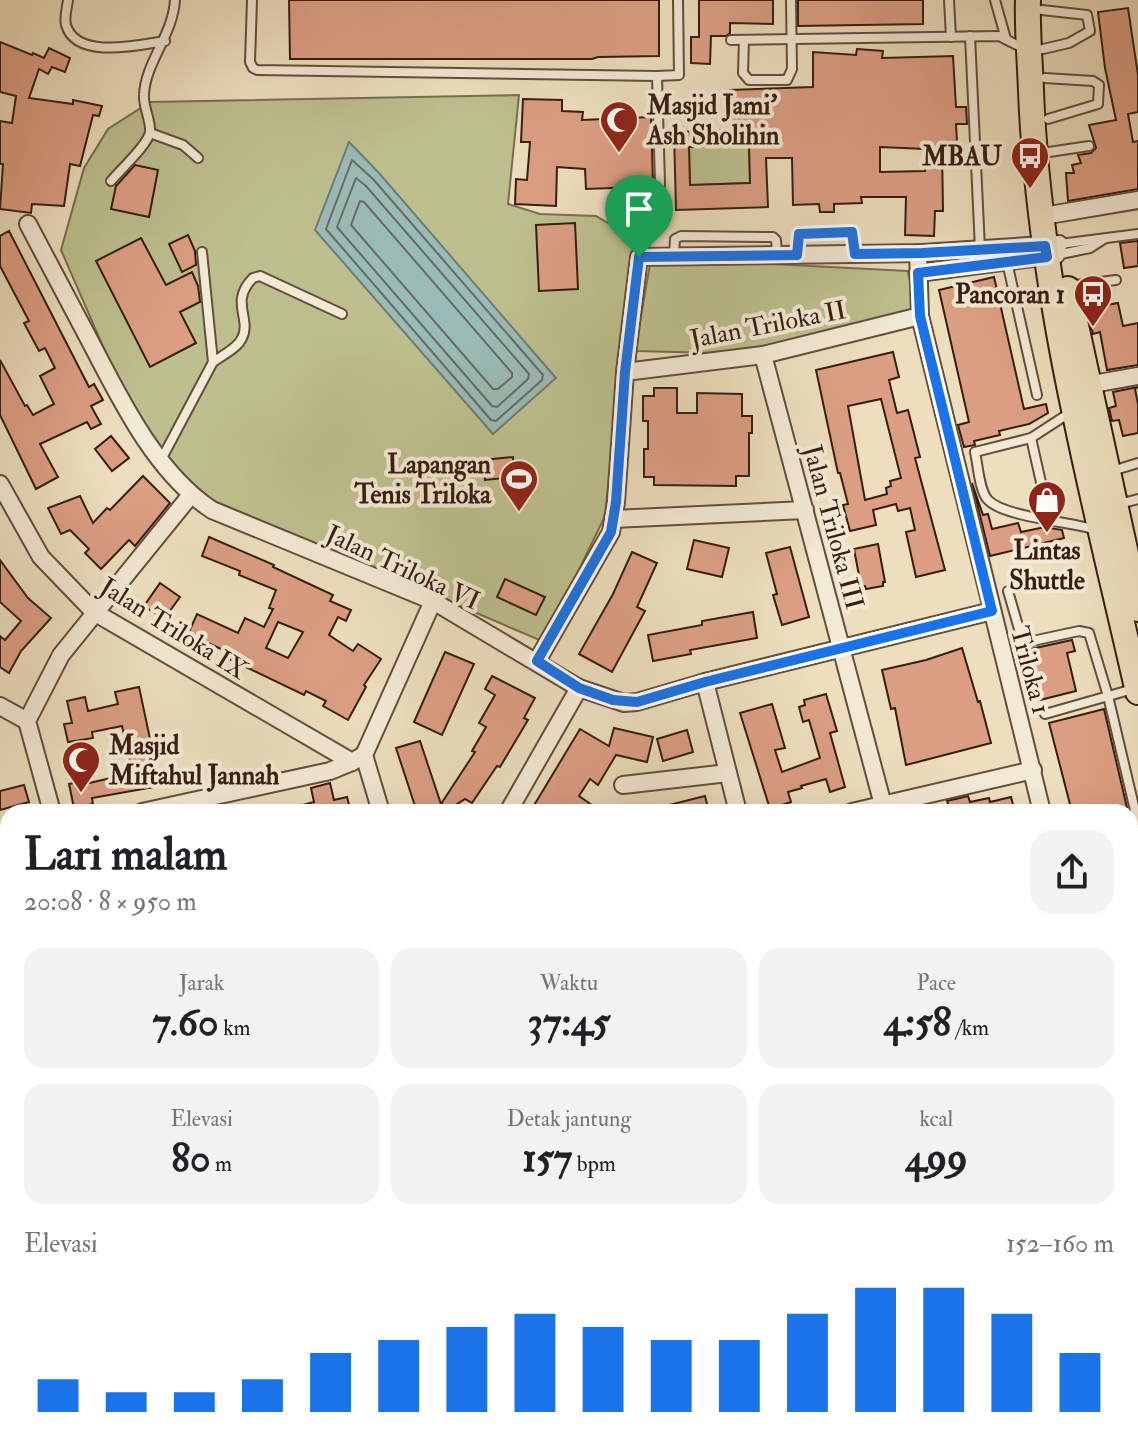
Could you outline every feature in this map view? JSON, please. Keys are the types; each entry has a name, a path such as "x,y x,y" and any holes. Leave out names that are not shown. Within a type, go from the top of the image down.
{"main road":[{"path":"1037,3 1035,160 1067,415 1133,557 1137,602"},
{"path":"1036,50 1045,78 1055,214 1048,251 1068,286 1107,472 1116,519 1134,690"}],"street":[{"path":"1055,214 1138,200"},
{"name":"Jalan Triloka VI","path":"28,224 125,408 190,496 212,510 433,601 579,688 624,703 637,702 705,682 992,611"},
{"path":"537,661 608,541 613,519 625,372 639,257 918,253 980,249 1013,256"},
{"path":"918,273 1048,251"},
{"name":"Triloka 1","path":"918,253 920,316 1040,804"},
{"name":"Jalan Triloka II","path":"625,372 763,355 920,316"},
{"name":"Jalan Triloka III","path":"763,355 883,804"},
{"path":"1087,385 1138,376"},
{"name":"Jalan Triloka IX","path":"0,484 51,571 94,612 358,759"},
{"path":"50,804 27,721 61,655 190,496"},
{"path":"613,519 805,510"},
{"path":"179,804 330,771 358,759 433,601"},
{"path":"705,682 736,804"},
{"path":"513,804 579,688"},
{"path":"0,706 27,721"},
{"path":"358,759 378,804"},
{"path":"887,804 1033,770"},
{"path":"623,785 728,773"}],"lane":[{"path":"68,0 67,29 75,40 108,49 165,41"},
{"path":"111,181 150,133 144,95 174,15 175,0"},
{"path":"252,0 250,62 257,70 657,76 679,75 678,0"},
{"path":"744,40 743,73 749,80 787,80 791,75 791,0"},
{"path":"949,0 951,37"},
{"path":"995,0 1003,38"},
{"path":"731,40 973,36 1003,38 1036,50 1069,43 1090,31 1087,15 1037,3"},
{"path":"973,36 980,249"},
{"path":"639,257 654,223 660,184 657,76"},
{"path":"1045,78 1093,81 1099,85 1098,104 1048,119"},
{"path":"150,133 183,145 198,158"},
{"path":"1049,152 1089,146"},
{"path":"1048,251 1138,234"},
{"path":"202,252 213,362"},
{"path":"1013,256 1037,395"},
{"path":"161,460 213,362 242,340 241,297 253,278 260,276 342,314"},
{"path":"1068,286 1116,280"},
{"path":"1067,415 1031,438 975,452 986,497 1011,512 1069,522 1116,519"},
{"path":"1031,438 1049,518"},
{"path":"1107,472 1138,463"},
{"path":"1008,591 1023,643 1079,631 1088,632 1108,696 1134,804"},
{"path":"1045,714 1134,690"}],"green space":[{"path":"519,95 508,204 540,214 596,216 637,240 621,357 605,516 544,642 198,494 135,420 61,250 84,168 108,129 150,102"},
{"path":"749,146 750,183 690,185 689,147"},
{"path":"651,258 908,271 915,312 788,355 635,351"}],"water":[{"path":"349,142 556,378 493,434 315,230"}],"building":[{"path":"289,0 659,0 659,56 592,59 290,59"},
{"path":"699,0 773,0 773,24 730,23 730,33 726,36 711,36 710,64 691,63 691,37 699,37"},
{"path":"798,0 923,0 923,24 798,26"},
{"path":"1128,8 1138,75 1138,112 1128,114 1133,142 1138,141 1138,189 1068,201 1066,173 1074,173 1072,165 1081,163 1078,155 1091,153 1096,148 1089,125 1116,120 1098,12"},
{"path":"0,42 44,58 49,48 70,58 65,72 52,67 48,74 39,69 29,98 73,104 73,100 102,106 99,116 93,115 80,166 70,164 64,206 32,204 31,213 0,209 3,164 0,164 0,121 12,123 16,96 0,92"},
{"path":"857,49 883,51 882,58 953,56 956,107 966,107 967,124 956,124 957,141 946,142 946,149 942,149 943,211 935,211 934,236 905,235 906,197 861,197 862,203 834,204 834,212 820,212 819,204 793,205 792,158 766,158 768,207 676,210 674,132 731,130 730,90 813,87 813,52 856,55","holes":["749,146 750,183 690,185 689,147","880,147 925,149 925,171 880,172"]},
{"path":"523,99 562,100 562,111 583,112 582,120 651,117 653,184 650,203 640,203 639,187 586,189 585,169 557,167 556,206 515,204 516,179 527,180 530,142 521,142"},
{"path":"135,165 158,170 149,217 111,209 116,186"},
{"path":"575,223 578,289 539,291 536,225"},
{"path":"9,231 89,387 94,384 103,400 91,406 101,424 91,429 87,422 40,444 58,477 36,489 0,415 0,360 33,415 54,404 40,376 55,368 45,348 39,351 24,323 29,321 0,266 0,236"},
{"path":"188,235 195,251 196,265 182,272 169,244"},
{"path":"141,238 166,285 192,272 200,302 180,312 196,343 150,367 96,261"},
{"path":"1138,241 1138,266 1124,268 1120,243"},
{"path":"994,277 1024,409 1046,404 1048,413 1029,424 999,431 1000,435 974,441 975,445 964,447 958,425 969,422 939,290"},
{"path":"1092,290 1095,307 1118,303 1123,326 1138,323 1138,365 1107,370 1100,332 1093,334 1084,291"},
{"path":"893,352 899,377 889,380 897,413 908,410 920,457 915,458 945,570 916,577 906,532 915,530 910,508 898,511 896,504 873,510 876,525 850,531 843,505 848,504 838,473 816,370","holes":["881,399 901,478 890,481 887,494 865,500 848,406"]},
{"path":"1138,387 1135,389 1138,433 1123,436 1119,420 1112,421 1109,408 1116,406 1113,392"},
{"path":"654,388 677,388 677,413 697,413 697,393 742,394 742,416 752,416 749,476 736,476 736,486 654,485 654,477 644,477 648,421 643,421 643,396 654,396"},
{"path":"111,436 129,458 112,471 95,449"},
{"path":"513,457 514,477 485,480 483,460"},
{"path":"143,476 170,503 135,546 129,540 101,569 85,553 89,549 70,530 61,534 48,508 80,496 93,523"},
{"path":"972,483 983,515 988,514 992,529 1018,523 1021,532 1045,527 1062,530 1064,538 990,556"},
{"path":"209,537 333,595 330,601 351,610 346,621 338,617 329,635 353,651 358,644 381,659 364,685 366,687 348,720 323,706 326,701 306,691 304,695 227,658 230,653 188,634 197,614 238,633 245,618 264,627 273,609 269,608 276,590 202,556","holes":["278,622 303,632 288,658 266,648"]},
{"path":"694,540 729,548 722,577 687,569"},
{"path":"878,544 885,582 883,586 866,589 861,586 854,549"},
{"path":"790,547 809,617 782,625 766,553"},
{"path":"632,552 657,563 637,607 645,611 612,672 579,654 613,594"},
{"path":"0,560 28,598 51,618 21,651 9,673 0,667 0,636 5,640 21,621 0,602"},
{"path":"505,579 545,597 536,615 497,597"},
{"path":"160,583 180,597 164,619 144,606"},
{"path":"753,612 757,638 690,650 691,654 653,661 648,635"},
{"path":"1072,640 1075,651 1067,653 1076,691 1040,700 1026,650"},
{"path":"962,648 991,743 906,765 895,708 891,709 882,670"},
{"path":"445,652 474,664 442,735 414,722"},
{"path":"492,676 535,698 524,718 528,720 500,767 497,766 472,803 465,799 457,804 441,804 475,752 472,751 486,727 479,723 495,695 485,689"},
{"path":"139,687 160,786 92,798 93,804 73,804 69,784 88,780 89,783 133,773 122,726 92,732 93,738 68,742 64,724 72,723 67,701 85,697 88,711 118,704 115,692"},
{"path":"826,694 837,731 830,733 845,787 830,792 826,779 788,792 791,802 768,804 740,713 772,704 785,748 775,750 782,772 820,758 809,720 803,722 799,707 805,705 804,700"},
{"path":"1104,709 1126,804 1070,804 1049,723"},
{"path":"614,728 653,737 647,762 616,755 598,785 590,779 579,796 590,804 535,804 580,729 609,746"},
{"path":"687,730 693,752 663,761 657,739"},
{"path":"420,741 441,804 414,804 396,748"},
{"path":"330,783 334,800 347,797 349,804 306,804 314,802 311,788"},
{"path":"24,785 29,802 0,804 0,791"},
{"path":"705,796 707,804 673,804"},
{"path":"968,796 970,802 989,798 990,802 1011,797 1013,804 948,804 947,801"}],"place":[{"name":"Masjid Jami' Ash Sholihin","path":"619,154"},
{"name":"MBAU","path":"1030,190"},
{"name":"Pancoran 1","path":"1093,328"},
{"name":"Lapangan Tenis Triloka","path":"519,513"},
{"name":"Lintas Shuttle","path":"1047,534"},
{"name":"Masjid Miftahul Jannah","path":"81,794"}],"route":[{"path":"852,232 855,254 1045,246 1047,257 918,273 920,316 992,611 705,682 637,702 624,703 579,688 537,661 611,532 639,257 797,255 799,234 852,232"}]}
